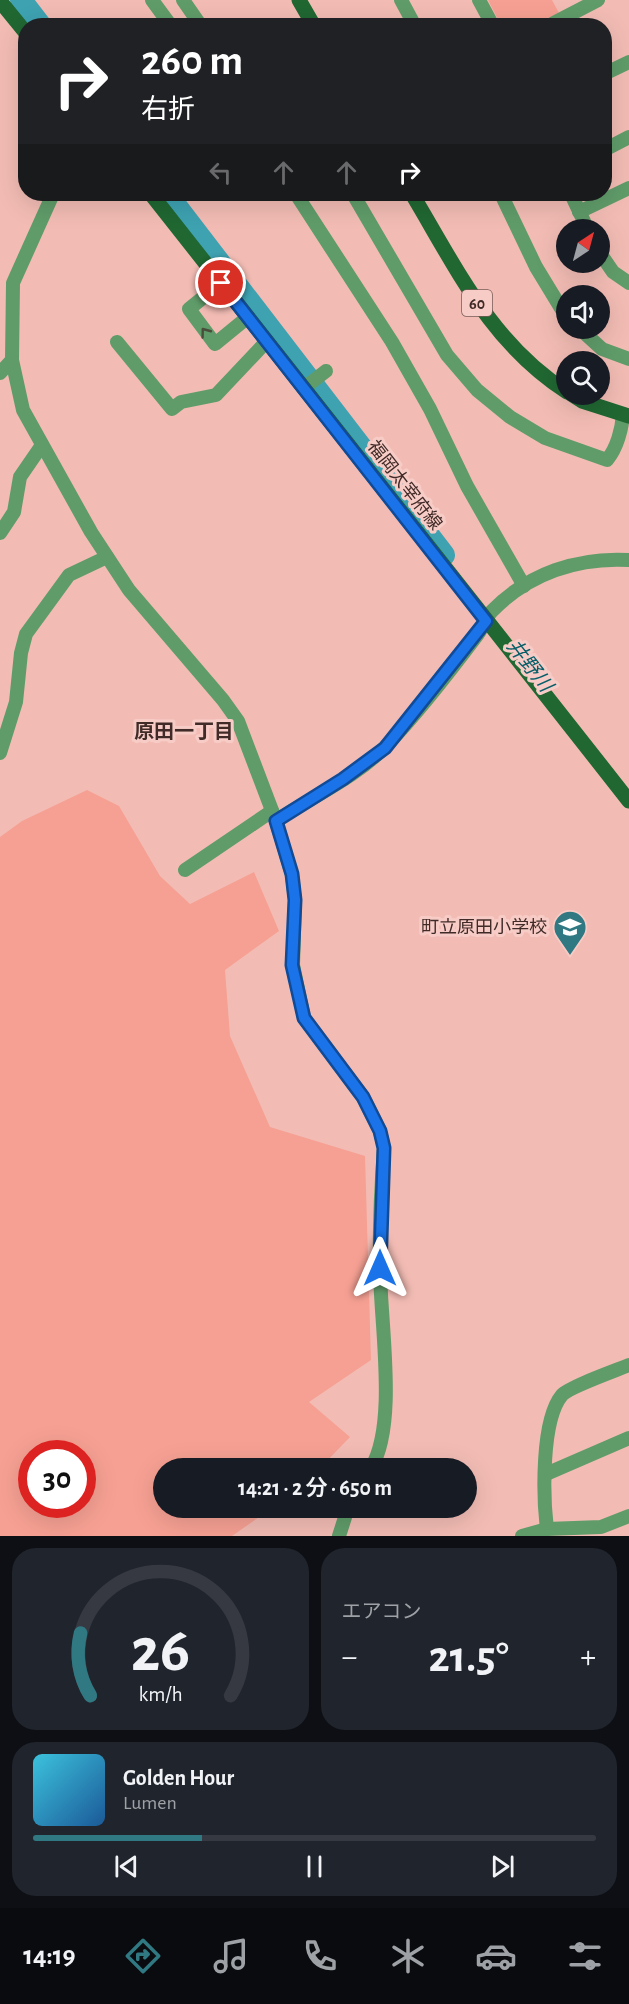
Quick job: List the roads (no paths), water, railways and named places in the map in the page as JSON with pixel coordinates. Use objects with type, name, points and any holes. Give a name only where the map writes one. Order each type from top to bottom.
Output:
[{"type":"main road","points":[[299,0],[309,18]]},
{"type":"main road","points":[[0,1],[18,23]]},
{"type":"main road","name":"福岡太宰府線","points":[[157,201],[306,387],[486,621],[629,801]]},
{"type":"main road","name":"60","points":[[416,201],[481,311],[501,336],[540,374],[556,385]]},
{"type":"main road","points":[[595,405],[626,415]]},
{"type":"street","points":[[152,0],[165,18]]},
{"type":"street","points":[[183,0],[195,18]]},
{"type":"street","points":[[401,0],[411,18]]},
{"type":"street","points":[[479,0],[489,18]]},
{"type":"street","points":[[563,18],[598,0]]},
{"type":"street","points":[[612,70],[629,62]]},
{"type":"street","points":[[612,146],[629,138]]},
{"type":"street","points":[[612,196],[629,188]]},
{"type":"street","points":[[49,201],[7,283],[12,360],[22,410],[107,557],[145,612],[182,652],[238,721],[274,816],[292,874],[295,900],[292,965],[304,1018],[363,1097],[380,1131],[384,1148],[380,1268],[385,1337],[385,1428],[377,1458]]},
{"type":"street","points":[[301,201],[392,342],[430,409],[467,486],[524,586]]},
{"type":"street","points":[[357,201],[447,355],[494,406],[544,438],[607,460],[626,415]]},
{"type":"street","points":[[509,201],[536,267],[556,300]]},
{"type":"street","points":[[574,201],[582,219]]},
{"type":"street","points":[[579,212],[602,201]]},
{"type":"street","points":[[610,268],[629,283]]},
{"type":"street","points":[[221,283],[189,309],[215,344],[248,317]]},
{"type":"street","points":[[591,339],[602,349],[629,359]]},
{"type":"street","points":[[117,342],[172,409],[181,402],[216,395],[267,341]]},
{"type":"street","points":[[0,373],[12,360]]},
{"type":"street","points":[[306,387],[326,371]]},
{"type":"street","points":[[0,534],[14,512],[20,477],[42,446]]},
{"type":"street","points":[[0,753],[16,702],[21,653],[26,634],[69,575],[107,557]]},
{"type":"street","points":[[185,870],[274,816],[343,779],[385,748],[492,611],[524,586],[539,576],[577,562],[607,559],[629,561]]},
{"type":"street","points":[[547,1529],[547,1426],[563,1393],[629,1365]]},
{"type":"street","points":[[546,1474],[629,1438]]},
{"type":"street","points":[[522,1536],[547,1529],[601,1527],[629,1516]]},
{"type":"street","points":[[339,1536],[345,1518]]},
{"type":"waterway","name":"井野川","points":[[21,0],[35,18]]},
{"type":"waterway","name":"井野川","points":[[172,201],[444,555]]},
{"type":"place","name":"町立原田小学校","points":[[570,956]]},
{"type":"district","name":"原田一丁目","points":[[184,731]]}]
